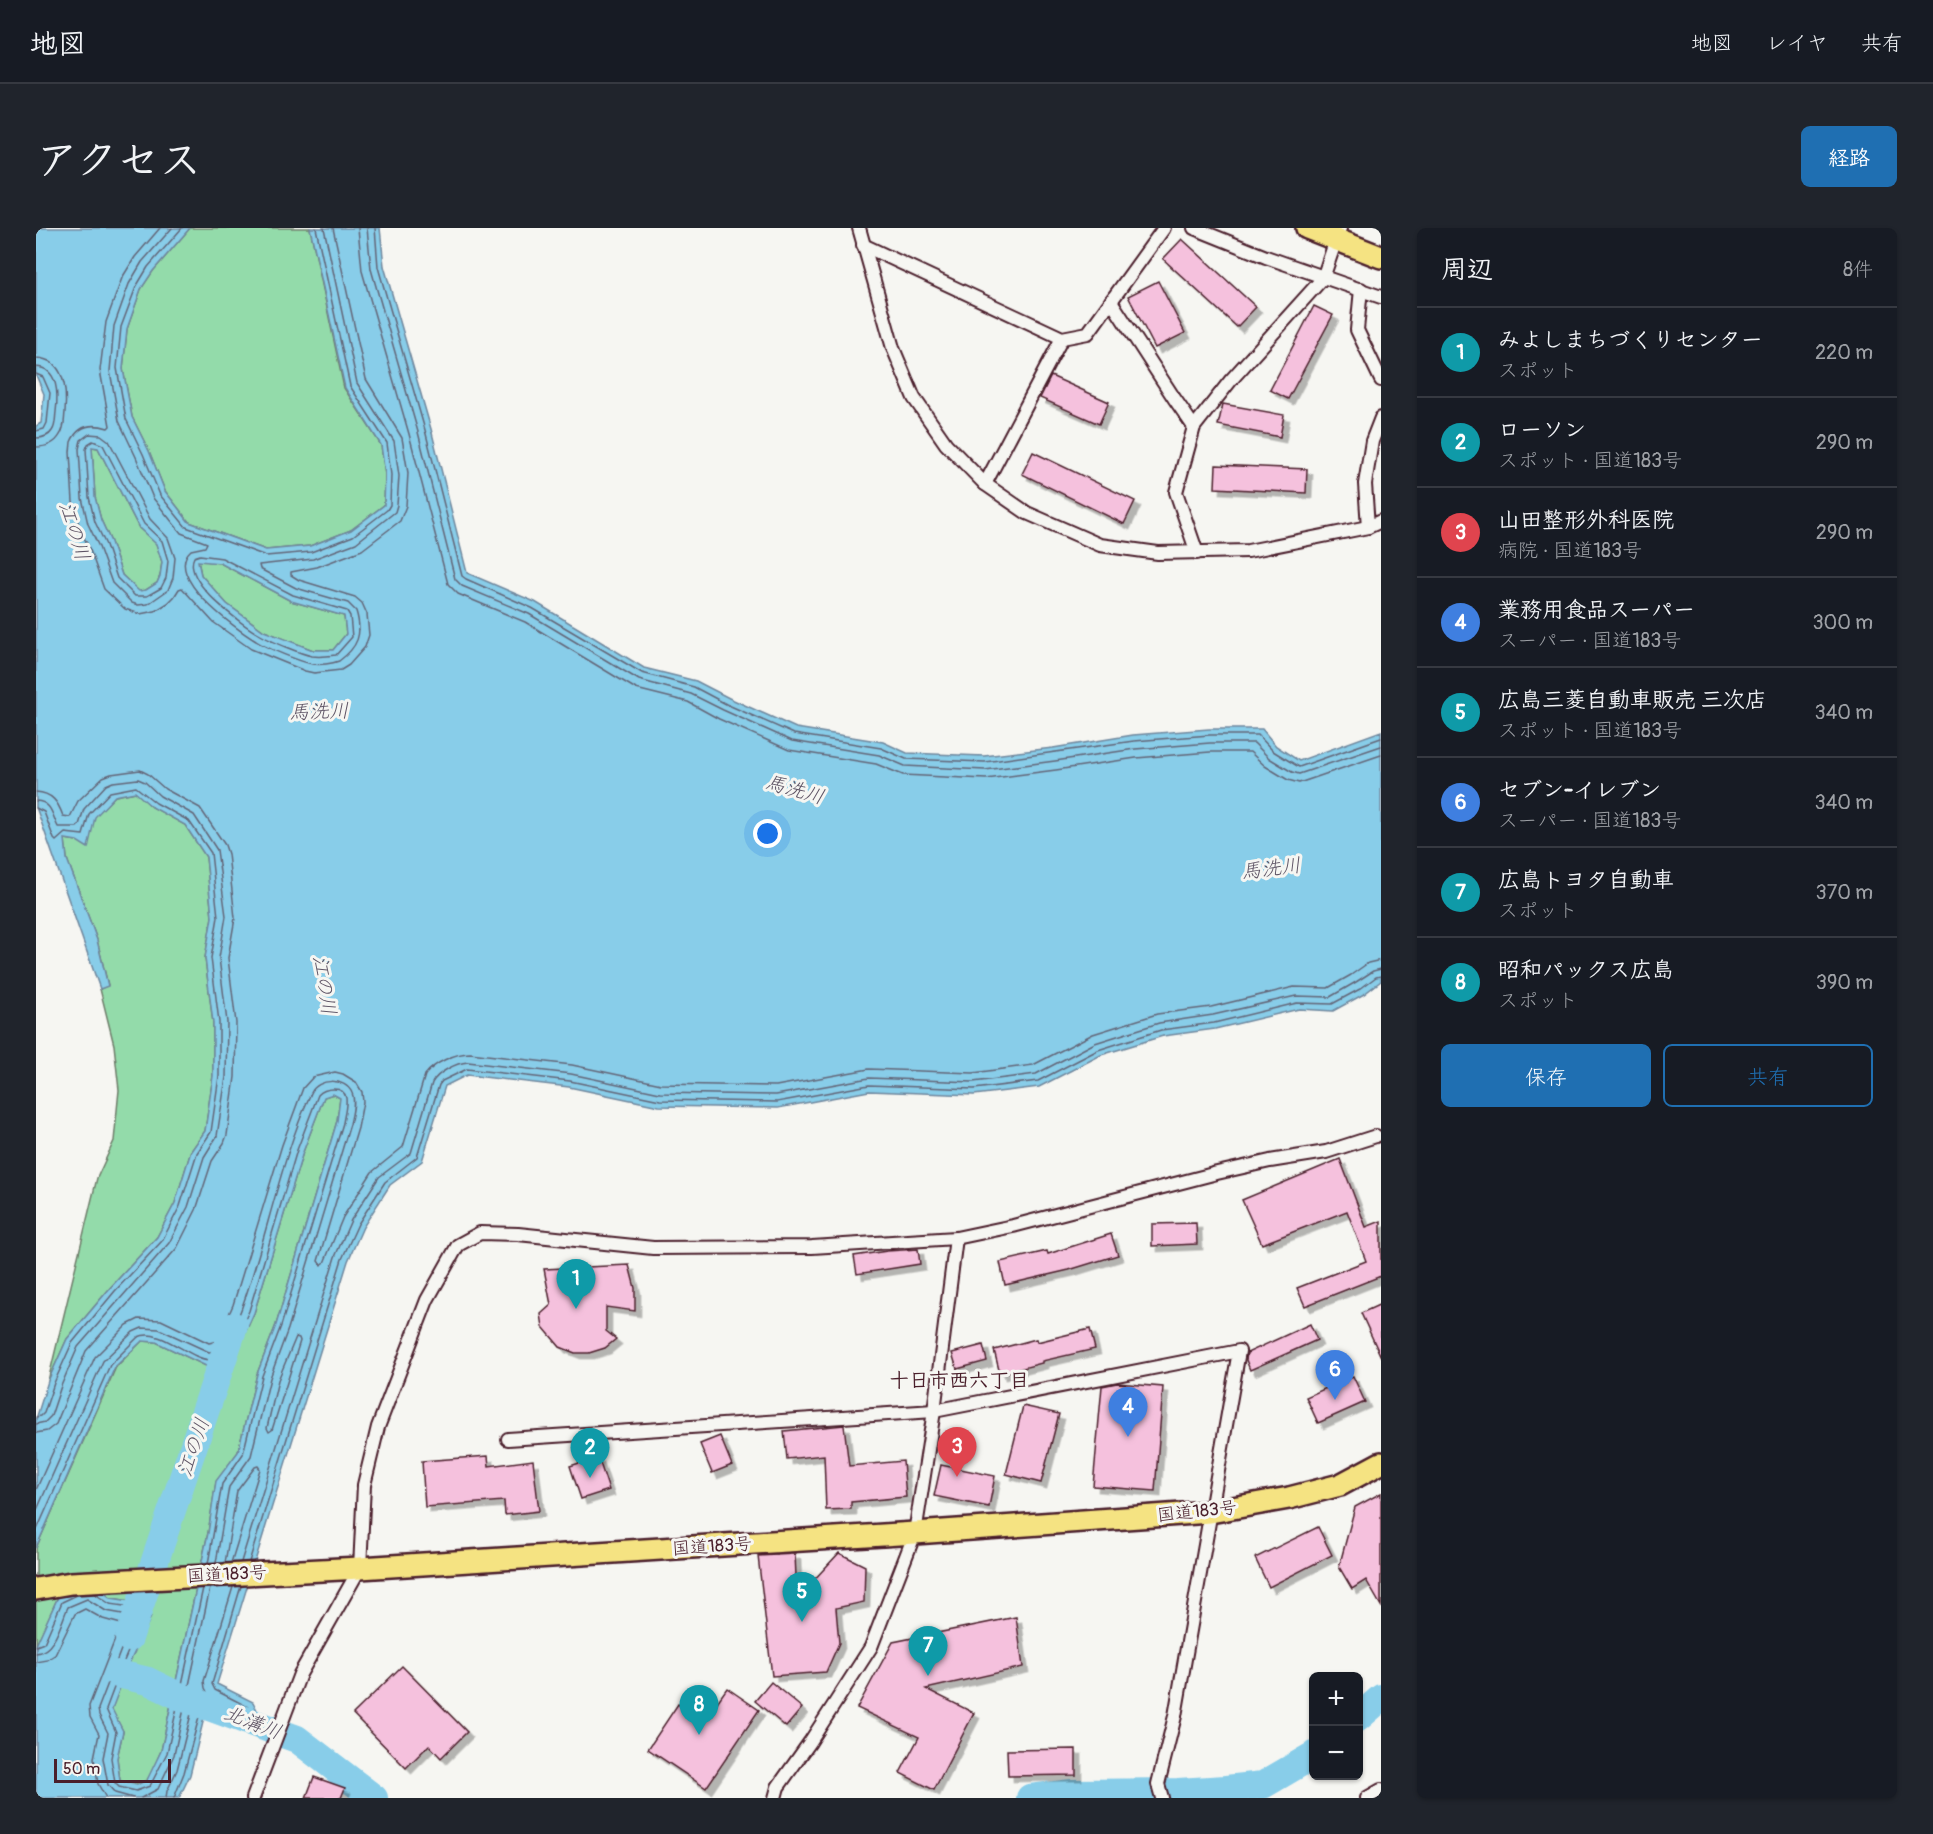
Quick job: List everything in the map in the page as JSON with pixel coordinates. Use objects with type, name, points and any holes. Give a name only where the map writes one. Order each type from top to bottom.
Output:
[{"type":"highway","points":[[1307,228],[1338,234],[1381,257]]},
{"type":"highway","name":"国道183号","points":[[36,1589],[70,1583],[360,1568],[1210,1512],[1289,1498],[1340,1485],[1381,1463]]},
{"type":"street","points":[[859,228],[892,348],[914,398],[946,444],[986,484],[1027,513],[1100,545],[1158,553],[1248,551],[1368,527],[1381,521]]},
{"type":"street","points":[[864,245],[1062,338],[1088,333],[1164,228]]},
{"type":"street","points":[[1194,228],[1266,257],[1381,297]]},
{"type":"street","points":[[1197,553],[1176,492],[1194,427],[1244,365],[1323,278],[1338,234]]},
{"type":"street","points":[[1361,289],[1357,330],[1381,380]]},
{"type":"street","points":[[1112,301],[1194,427]]},
{"type":"street","points":[[986,484],[1062,338]]},
{"type":"street","points":[[1368,527],[1365,484],[1372,441],[1381,418]]},
{"type":"street","points":[[253,1798],[300,1674],[360,1568],[364,1485],[378,1427],[427,1300],[458,1245],[480,1233],[518,1234],[653,1248],[812,1248],[956,1238],[1013,1226],[1216,1173],[1326,1152],[1376,1136]]},
{"type":"street","points":[[775,1798],[778,1787],[871,1647],[915,1533],[934,1411],[956,1238]]},
{"type":"street","points":[[508,1439],[934,1411],[1239,1351],[1175,1716],[1158,1784],[1161,1798]]},
{"type":"street","points":[[1366,1798],[1381,1790]]},
{"type":"green space","points":[[190,228],[310,228],[344,388],[381,445],[385,475],[384,505],[351,530],[310,546],[266,550],[189,522],[165,491],[132,417],[123,369],[127,329],[141,289],[153,271]]},
{"type":"green space","points":[[92,447],[98,448],[139,528],[156,543],[162,562],[160,576],[157,583],[146,590],[139,592],[122,575],[101,520],[95,497]]},
{"type":"green space","points":[[198,560],[220,563],[291,601],[344,616],[346,634],[333,650],[313,650],[264,631],[227,604],[201,575]]},
{"type":"green space","points":[[136,792],[152,807],[185,825],[206,857],[212,917],[205,958],[213,1023],[213,1076],[205,1131],[191,1151],[175,1203],[157,1237],[67,1339],[48,1381],[97,1178],[114,1141],[119,1090],[114,1045],[100,989],[108,985],[97,940],[67,859],[65,839],[77,841],[94,817],[115,796]]},
{"type":"green space","points":[[333,1094],[340,1098],[337,1121],[276,1325],[257,1374],[238,1452],[216,1482],[208,1533],[161,1751],[151,1774],[144,1782],[120,1781],[117,1758],[123,1731],[111,1709],[129,1664],[143,1603],[111,1598],[58,1597],[36,1646],[36,1548],[116,1367],[142,1341],[156,1342],[208,1367],[232,1362],[254,1313],[303,1152],[324,1097]]},
{"type":"water","name":"馬洗川","points":[[36,228],[190,228],[153,271],[141,289],[127,329],[123,369],[132,417],[165,491],[189,522],[266,550],[310,546],[351,530],[384,505],[385,475],[381,445],[345,388],[310,228],[380,228],[384,266],[431,429],[467,573],[535,602],[644,668],[696,681],[796,728],[883,742],[907,753],[984,756],[1133,735],[1209,729],[1262,729],[1276,746],[1299,761],[1381,731],[1381,981],[1364,994],[1333,1011],[1299,1009],[1215,1029],[1163,1036],[1101,1055],[1039,1087],[974,1095],[869,1091],[778,1108],[659,1106],[569,1087],[467,1075],[445,1086],[422,1161],[390,1185],[363,1227],[348,1261],[217,1684],[253,1702],[259,1714],[253,1726],[242,1726],[205,1714],[190,1775],[179,1798],[36,1798],[36,1645],[58,1597],[90,1582],[111,1598],[143,1603],[151,1617],[129,1664],[112,1709],[123,1731],[117,1758],[120,1781],[137,1785],[147,1780],[161,1751],[208,1533],[216,1481],[238,1452],[257,1374],[276,1325],[337,1121],[340,1098],[333,1094],[324,1097],[303,1152],[254,1313],[232,1362],[208,1367],[156,1342],[142,1341],[115,1367],[36,1548],[36,1419],[48,1381],[67,1339],[157,1237],[175,1203],[191,1151],[205,1131],[213,1076],[213,1023],[205,958],[212,917],[206,857],[185,825],[152,807],[135,792],[115,796],[95,817],[88,848],[77,841],[65,839],[67,859],[97,940],[108,986],[100,989],[36,807],[36,426],[41,423],[44,394],[36,375]],"holes":[[[92,447],[98,448],[139,528],[156,544],[162,562],[160,576],[157,583],[146,590],[139,591],[122,575],[101,520],[95,497]],[[198,561],[220,563],[291,601],[344,616],[346,634],[333,650],[313,650],[264,631],[227,604],[201,575]]]},
{"type":"building","points":[[1182,239],[1256,307],[1237,327],[1163,259]]},
{"type":"building","points":[[1158,281],[1185,333],[1155,348],[1128,296]]},
{"type":"building","points":[[1314,306],[1333,315],[1288,399],[1270,390]]},
{"type":"building","points":[[1051,376],[1109,402],[1099,424],[1040,398]]},
{"type":"building","points":[[1223,404],[1284,415],[1280,437],[1218,425]]},
{"type":"building","points":[[1033,452],[1135,501],[1124,524],[1022,474]]},
{"type":"building","points":[[1216,465],[1307,469],[1306,493],[1215,488]]},
{"type":"building","points":[[1340,1159],[1366,1227],[1381,1221],[1381,1276],[1305,1306],[1297,1288],[1366,1261],[1347,1211],[1262,1244],[1242,1200]]},
{"type":"building","points":[[1196,1223],[1197,1244],[1152,1246],[1152,1224]]},
{"type":"building","points":[[1111,1234],[1118,1255],[1069,1270],[1005,1285],[1000,1262],[1047,1251],[1048,1254]]},
{"type":"building","points":[[918,1249],[920,1264],[857,1274],[854,1256]]},
{"type":"building","points":[[629,1265],[635,1288],[635,1311],[606,1307],[606,1331],[616,1339],[605,1348],[589,1353],[575,1353],[560,1347],[543,1327],[541,1314],[551,1305],[544,1269]]},
{"type":"building","points":[[1381,1304],[1381,1357],[1361,1313]]},
{"type":"building","points":[[1310,1324],[1317,1340],[1250,1370],[1246,1360],[1247,1353]]},
{"type":"building","points":[[1090,1329],[1095,1349],[1042,1361],[1042,1363],[1000,1374],[994,1350]]},
{"type":"building","points":[[983,1345],[987,1361],[957,1369],[952,1353]]},
{"type":"building","points":[[1353,1376],[1365,1402],[1318,1423],[1306,1397]]},
{"type":"building","points":[[1117,1383],[1163,1387],[1155,1491],[1093,1486],[1102,1386]]},
{"type":"building","points":[[1023,1406],[1059,1414],[1041,1483],[1006,1474]]},
{"type":"building","points":[[844,1425],[849,1466],[903,1461],[906,1497],[851,1502],[851,1509],[826,1510],[824,1455],[787,1459],[784,1431]]},
{"type":"building","points":[[720,1436],[732,1465],[712,1473],[700,1444]]},
{"type":"building","points":[[488,1456],[489,1466],[533,1460],[539,1511],[505,1515],[504,1501],[425,1507],[422,1461]]},
{"type":"building","points":[[598,1457],[609,1490],[581,1499],[570,1466]]},
{"type":"building","points":[[941,1465],[995,1476],[989,1507],[934,1496]]},
{"type":"building","points":[[1381,1493],[1381,1606],[1366,1580],[1352,1589],[1339,1567],[1355,1507]]},
{"type":"building","points":[[1318,1527],[1332,1555],[1269,1587],[1255,1558]]},
{"type":"building","points":[[839,1553],[865,1566],[864,1602],[836,1608],[839,1643],[826,1672],[772,1676],[758,1556],[795,1554],[797,1598]]},
{"type":"building","points":[[1016,1617],[1023,1667],[926,1689],[974,1713],[934,1790],[900,1773],[919,1737],[857,1708],[893,1642]]},
{"type":"building","points":[[402,1666],[467,1732],[441,1758],[429,1745],[406,1768],[353,1714]]},
{"type":"building","points":[[771,1682],[802,1708],[786,1727],[755,1701]]},
{"type":"building","points":[[727,1688],[759,1710],[706,1788],[648,1749],[678,1704],[704,1721]]},
{"type":"building","points":[[1076,1749],[1076,1775],[1008,1776],[1007,1750]]},
{"type":"building","points":[[314,1777],[345,1788],[341,1798],[306,1798]]},
{"type":"waterway","name":"江の川","points":[[129,1638],[234,1326]]},
{"type":"waterway","name":"北溝川","points":[[118,1674],[148,1681],[179,1696],[297,1739],[374,1798]]},
{"type":"waterway","name":"北溝川","points":[[1363,1714],[1381,1698]]},
{"type":"waterway","name":"北溝川","points":[[1030,1798],[1072,1793],[1178,1792],[1263,1785],[1309,1758]]},
{"type":"place","name":"みよしまちづくりセンター","points":[[576,1309]]},
{"type":"place","name":"セブン-イレブン","points":[[1335,1400]]},
{"type":"place","name":"業務用食品スーパー","points":[[1128,1437]]},
{"type":"place","name":"山田整形外科医院","points":[[957,1477]]},
{"type":"place","name":"ローソン","points":[[590,1478]]},
{"type":"place","name":"広島三菱自動車販売 三次店","points":[[802,1622]]},
{"type":"place","name":"広島トヨタ自動車","points":[[928,1676]]},
{"type":"place","name":"昭和パックス広島","points":[[699,1735]]},
{"type":"district","name":"十日市西六丁目","points":[[959,1380]]}]
